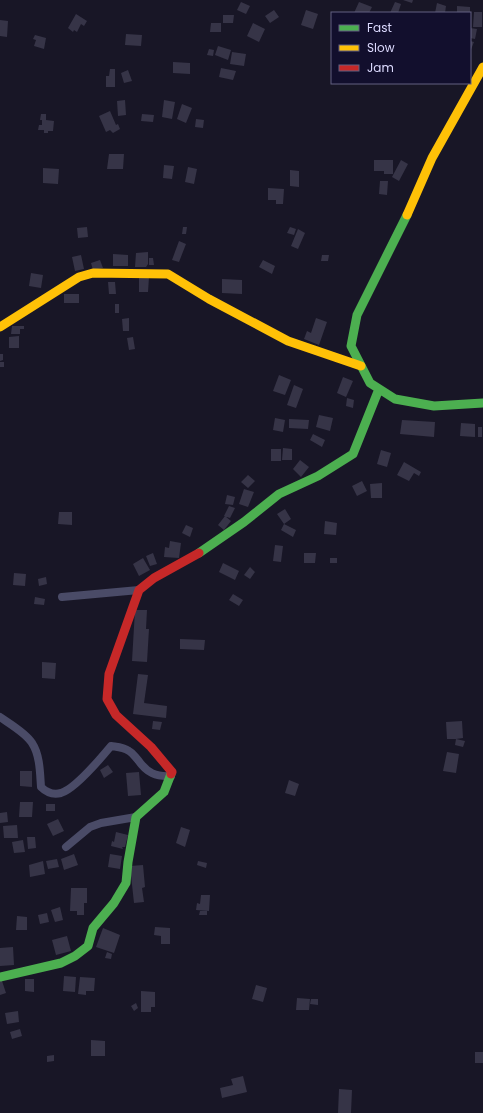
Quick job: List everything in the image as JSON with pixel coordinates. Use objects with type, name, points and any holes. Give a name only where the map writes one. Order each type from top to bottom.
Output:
[{"type":"street","points":[[483,67],[432,158],[357,315],[351,346],[370,383],[395,399],[434,406],[483,403]]},
{"type":"street","points":[[0,327],[79,277],[93,273],[168,274],[209,299],[288,341],[361,366]]},
{"type":"street","points":[[62,597],[138,590],[154,578],[206,549],[244,522],[279,494],[318,476],[353,454],[379,389]]},
{"type":"street","points":[[66,847],[90,827],[102,823],[136,818],[164,792],[172,772],[151,747],[116,715],[107,699],[109,674],[138,590]]},
{"type":"street","points":[[0,717],[32,743],[37,756],[41,787],[47,793],[60,793],[70,788],[111,746],[122,747],[131,751],[141,764],[151,773],[159,777],[170,776]]},
{"type":"street","points":[[0,977],[61,963],[75,956],[88,946],[93,928],[114,903],[126,882],[136,818]]},
{"type":"building","points":[[403,0],[413,0],[412,3]]},
{"type":"building","points":[[241,2],[250,6],[246,14],[237,10]]},
{"type":"building","points":[[359,2],[372,7],[370,12],[354,12]]},
{"type":"building","points":[[395,2],[401,4],[398,12],[390,12]]},
{"type":"building","points":[[437,3],[446,6],[445,12],[435,12]]},
{"type":"building","points":[[457,6],[470,7],[470,12],[457,12]]},
{"type":"building","points":[[274,10],[279,17],[270,23],[265,16]]},
{"type":"building","points":[[306,10],[318,14],[313,29],[301,25]]},
{"type":"building","points":[[474,12],[482,12],[482,27],[473,27]]},
{"type":"building","points":[[76,14],[87,21],[84,26],[81,24],[77,32],[74,30],[73,32],[68,28]]},
{"type":"building","points":[[223,15],[234,15],[233,23],[223,23]]},
{"type":"building","points":[[0,20],[8,21],[7,37],[0,36]]},
{"type":"building","points":[[211,23],[221,23],[221,32],[210,32]]},
{"type":"building","points":[[253,23],[265,29],[259,42],[247,36]]},
{"type":"building","points":[[471,28],[477,29],[475,39],[471,38]]},
{"type":"building","points":[[126,34],[142,35],[141,46],[125,45]]},
{"type":"building","points":[[35,35],[46,38],[44,49],[34,46],[36,40],[33,39]]},
{"type":"building","points":[[471,41],[474,42],[471,50]]},
{"type":"building","points":[[218,46],[231,50],[228,60],[215,55]]},
{"type":"building","points":[[209,49],[214,50],[213,56],[207,55]]},
{"type":"building","points":[[232,52],[246,54],[244,66],[230,64]]},
{"type":"building","points":[[173,62],[190,63],[190,74],[173,73]]},
{"type":"building","points":[[221,68],[236,71],[233,80],[219,77]]},
{"type":"building","points":[[110,69],[115,69],[115,87],[106,87],[106,76],[109,76]]},
{"type":"building","points":[[128,70],[132,81],[124,83],[121,73]]},
{"type":"building","points":[[125,100],[126,115],[118,116],[117,101]]},
{"type":"building","points":[[164,100],[175,102],[172,119],[162,117]]},
{"type":"building","points":[[182,104],[192,108],[186,123],[177,119]]},
{"type":"building","points":[[110,111],[116,125],[118,124],[120,129],[113,133],[110,130],[106,132],[99,116]]},
{"type":"building","points":[[41,114],[46,114],[46,120],[54,121],[53,131],[44,133],[44,130],[38,130],[39,125],[42,125],[42,120],[40,120]]},
{"type":"building","points":[[142,114],[154,115],[153,122],[141,121]]},
{"type":"building","points":[[196,119],[204,120],[203,128],[195,127]]},
{"type":"building","points":[[109,154],[124,154],[123,169],[107,169]]},
{"type":"building","points":[[374,160],[393,160],[393,174],[384,174],[384,171],[374,171]]},
{"type":"building","points":[[401,160],[408,164],[399,181],[392,177]]},
{"type":"building","points":[[164,165],[174,166],[172,179],[163,178]]},
{"type":"building","points":[[188,167],[197,169],[194,184],[185,182]]},
{"type":"building","points":[[43,168],[59,169],[58,184],[43,183]]},
{"type":"building","points":[[290,170],[299,171],[299,187],[290,186]]},
{"type":"building","points":[[380,181],[388,181],[387,195],[379,194]]},
{"type":"building","points":[[268,188],[284,189],[283,204],[276,204],[276,200],[268,200]]},
{"type":"building","points":[[87,227],[88,237],[78,238],[77,228]]},
{"type":"building","points":[[183,227],[187,227],[186,234],[182,234]]},
{"type":"building","points":[[290,227],[296,229],[294,235],[287,233]]},
{"type":"building","points":[[298,229],[305,233],[298,249],[291,246]]},
{"type":"building","points":[[179,241],[186,244],[179,262],[172,260]]},
{"type":"building","points":[[148,252],[148,264],[146,267],[135,267],[136,253]]},
{"type":"building","points":[[113,254],[128,255],[128,266],[113,266]]},
{"type":"building","points":[[81,255],[84,269],[75,271],[72,257]]},
{"type":"building","points":[[322,255],[329,255],[328,261],[321,261]]},
{"type":"building","points":[[149,258],[153,258],[154,265],[149,265]]},
{"type":"building","points":[[100,260],[103,268],[93,270],[91,263]]},
{"type":"building","points":[[263,260],[275,266],[272,274],[259,267]]},
{"type":"building","points":[[31,273],[43,275],[41,288],[29,286]]},
{"type":"building","points":[[139,276],[149,277],[148,292],[139,292]]},
{"type":"building","points":[[222,279],[242,280],[242,294],[222,293]]},
{"type":"building","points":[[108,282],[115,282],[116,294],[109,294]]},
{"type":"building","points":[[64,294],[79,294],[79,303],[64,303]]},
{"type":"building","points":[[115,304],[119,304],[119,313],[115,313]]},
{"type":"building","points":[[129,318],[129,331],[123,331],[122,319]]},
{"type":"building","points":[[316,318],[327,322],[319,345],[304,339],[307,331],[311,333]]},
{"type":"building","points":[[12,326],[24,326],[24,329],[20,329],[20,334],[11,334]]},
{"type":"building","points":[[19,336],[19,348],[9,348],[9,337]]},
{"type":"building","points":[[133,337],[135,349],[129,350],[127,338]]},
{"type":"building","points":[[0,354],[3,354],[3,360],[0,361]]},
{"type":"building","points":[[0,362],[4,362],[4,367],[0,367]]},
{"type":"building","points":[[279,375],[291,380],[285,395],[273,391]]},
{"type":"building","points":[[343,377],[353,381],[346,397],[337,393]]},
{"type":"building","points":[[294,385],[303,389],[296,408],[287,405]]},
{"type":"building","points":[[347,398],[354,400],[353,408],[346,406]]},
{"type":"building","points":[[319,415],[333,418],[330,431],[316,427]]},
{"type":"building","points":[[275,418],[285,420],[283,432],[273,430]]},
{"type":"building","points":[[289,419],[309,420],[308,429],[289,428]]},
{"type":"building","points":[[402,420],[435,422],[434,437],[400,434]]},
{"type":"building","points":[[461,423],[475,424],[475,437],[460,436]]},
{"type":"building","points":[[478,427],[482,427],[482,437],[478,437]]},
{"type":"building","points":[[313,434],[325,440],[322,447],[310,440]]},
{"type":"building","points":[[283,448],[292,449],[292,460],[282,460]]},
{"type":"building","points":[[271,449],[281,449],[281,461],[271,461]]},
{"type":"building","points":[[381,450],[391,453],[387,467],[377,464]]},
{"type":"building","points":[[300,460],[309,467],[301,477],[293,469]]},
{"type":"building","points":[[404,462],[421,472],[419,476],[414,473],[409,481],[397,475]]},
{"type":"building","points":[[248,475],[255,481],[248,488],[241,482]]},
{"type":"building","points":[[362,481],[367,491],[357,496],[352,486]]},
{"type":"building","points":[[382,483],[382,498],[371,498],[370,484]]},
{"type":"building","points":[[244,489],[254,492],[248,507],[239,504]]},
{"type":"building","points":[[227,495],[235,497],[233,505],[225,504]]},
{"type":"building","points":[[229,506],[235,508],[230,518],[224,516]]},
{"type":"building","points":[[285,509],[291,519],[284,524],[277,514]]},
{"type":"building","points":[[59,512],[72,512],[72,525],[58,524]]},
{"type":"building","points":[[225,516],[231,521],[224,530],[218,525]]},
{"type":"building","points":[[325,521],[337,523],[336,535],[324,534]]},
{"type":"building","points":[[284,524],[296,530],[293,537],[281,530]]},
{"type":"building","points":[[186,525],[193,528],[190,537],[182,533]]},
{"type":"building","points":[[170,541],[181,543],[179,558],[164,557],[165,547],[169,548]]},
{"type":"building","points":[[275,545],[283,546],[281,562],[273,561]]},
{"type":"building","points":[[153,553],[157,564],[150,566],[146,556]]},
{"type":"building","points":[[304,553],[316,553],[315,563],[304,563]]},
{"type":"building","points":[[143,558],[150,570],[139,576],[133,564]]},
{"type":"building","points":[[330,558],[337,558],[337,563],[330,563]]},
{"type":"building","points":[[223,563],[239,571],[235,580],[219,572]]},
{"type":"building","points":[[250,567],[255,572],[250,579],[244,575]]},
{"type":"building","points":[[14,573],[26,574],[25,586],[13,585]]},
{"type":"building","points":[[46,577],[47,584],[39,586],[38,579]]},
{"type":"building","points":[[233,594],[243,600],[239,606],[229,600]]},
{"type":"building","points":[[35,597],[45,599],[44,605],[34,604]]},
{"type":"building","points":[[135,610],[147,610],[146,629],[149,629],[147,662],[132,661]]},
{"type":"building","points":[[180,639],[205,640],[204,650],[180,649]]},
{"type":"building","points":[[42,662],[56,663],[55,679],[42,678]]},
{"type":"building","points":[[138,674],[148,675],[144,703],[167,706],[166,718],[133,714]]},
{"type":"building","points":[[153,721],[162,722],[160,730],[152,729]]},
{"type":"building","points":[[462,721],[463,738],[447,739],[446,722]]},
{"type":"building","points":[[456,739],[465,741],[463,747],[455,745]]},
{"type":"building","points":[[447,752],[459,754],[456,773],[443,771]]},
{"type":"building","points":[[108,765],[113,772],[104,778],[100,770]]},
{"type":"building","points":[[20,771],[32,771],[32,787],[20,786]]},
{"type":"building","points":[[139,772],[141,795],[128,796],[126,773]]},
{"type":"building","points":[[289,780],[299,784],[295,796],[285,793]]},
{"type":"building","points":[[20,802],[33,802],[32,817],[19,817]]},
{"type":"building","points":[[46,804],[55,804],[55,811],[46,811]]},
{"type":"building","points":[[7,812],[8,822],[0,823],[0,813]]},
{"type":"building","points":[[58,819],[64,831],[53,836],[47,824]]},
{"type":"building","points":[[17,825],[18,838],[4,838],[3,826]]},
{"type":"building","points":[[181,827],[190,830],[185,847],[176,843]]},
{"type":"building","points":[[116,832],[128,835],[125,847],[122,847],[123,849],[111,846],[112,841],[114,842]]},
{"type":"building","points":[[27,837],[35,837],[36,848],[28,849]]},
{"type":"building","points":[[23,840],[25,852],[14,853],[12,842]]},
{"type":"building","points":[[74,854],[78,865],[64,870],[61,859]]},
{"type":"building","points":[[110,854],[122,856],[120,869],[108,867]]},
{"type":"building","points":[[57,859],[59,867],[48,869],[46,861]]},
{"type":"building","points":[[43,861],[45,874],[30,877],[29,865]]},
{"type":"building","points":[[198,861],[207,863],[206,868],[197,865]]},
{"type":"building","points":[[143,865],[145,887],[142,888],[144,902],[134,903],[130,866]]},
{"type":"building","points":[[71,888],[87,888],[87,903],[84,903],[84,915],[77,915],[77,911],[70,911]]},
{"type":"building","points":[[201,895],[210,895],[209,911],[196,910],[197,903],[200,904]]},
{"type":"building","points":[[60,907],[63,920],[55,922],[51,910]]},
{"type":"building","points":[[200,911],[207,911],[207,915],[199,915]]},
{"type":"building","points":[[47,913],[49,922],[40,924],[38,915]]},
{"type":"building","points":[[17,916],[27,917],[27,930],[16,930]]},
{"type":"building","points":[[155,927],[170,928],[170,944],[161,944],[161,936],[154,935]]},
{"type":"building","points":[[103,928],[120,935],[114,953],[96,947]]},
{"type":"building","points":[[67,936],[71,951],[56,955],[52,940]]},
{"type":"building","points":[[13,947],[14,965],[0,966],[0,948]]},
{"type":"building","points":[[107,952],[112,954],[111,959],[105,958]]},
{"type":"building","points":[[64,976],[76,977],[75,992],[63,991]]},
{"type":"building","points":[[80,977],[95,978],[94,991],[86,991],[86,995],[78,994]]},
{"type":"building","points":[[1,978],[6,993],[0,995],[0,979]]},
{"type":"building","points":[[25,979],[34,979],[34,992],[25,991]]},
{"type":"building","points":[[256,985],[267,988],[263,1002],[252,999]]},
{"type":"building","points":[[141,991],[155,992],[155,1007],[151,1007],[151,1012],[141,1012]]},
{"type":"building","points":[[297,998],[310,999],[309,1010],[296,1010]]},
{"type":"building","points":[[311,999],[318,999],[318,1005],[310,1004]]},
{"type":"building","points":[[136,1003],[138,1008],[134,1011],[131,1006]]},
{"type":"building","points":[[18,1011],[19,1022],[7,1024],[5,1013]]},
{"type":"building","points":[[20,1029],[22,1036],[12,1039],[10,1032]]},
{"type":"building","points":[[91,1040],[105,1041],[105,1056],[91,1056]]},
{"type":"building","points":[[475,1052],[483,1052],[483,1063],[475,1063]]},
{"type":"building","points":[[54,1055],[54,1061],[47,1062],[47,1056]]},
{"type":"building","points":[[243,1076],[247,1092],[222,1098],[220,1088],[233,1085],[231,1079]]},
{"type":"building","points":[[339,1089],[352,1090],[351,1113],[338,1113]]},
{"type":"traffic: fast","points":[[407,215],[357,315],[351,346],[370,383],[395,399],[434,406],[483,403]]},
{"type":"traffic: fast","points":[[199,553],[244,522],[279,494],[318,476],[353,454],[379,389]]},
{"type":"traffic: fast","points":[[0,977],[61,963],[75,956],[88,946],[93,928],[114,903],[126,883],[136,817],[164,792],[171,774]]},
{"type":"traffic: slow","points":[[407,215],[432,158],[483,67]]},
{"type":"traffic: slow","points":[[0,327],[79,277],[93,273],[168,274],[209,299],[288,341],[361,366]]},
{"type":"traffic: jam","points":[[171,774],[172,772],[151,747],[116,715],[107,699],[109,674],[139,590],[154,578],[199,553]]}]
